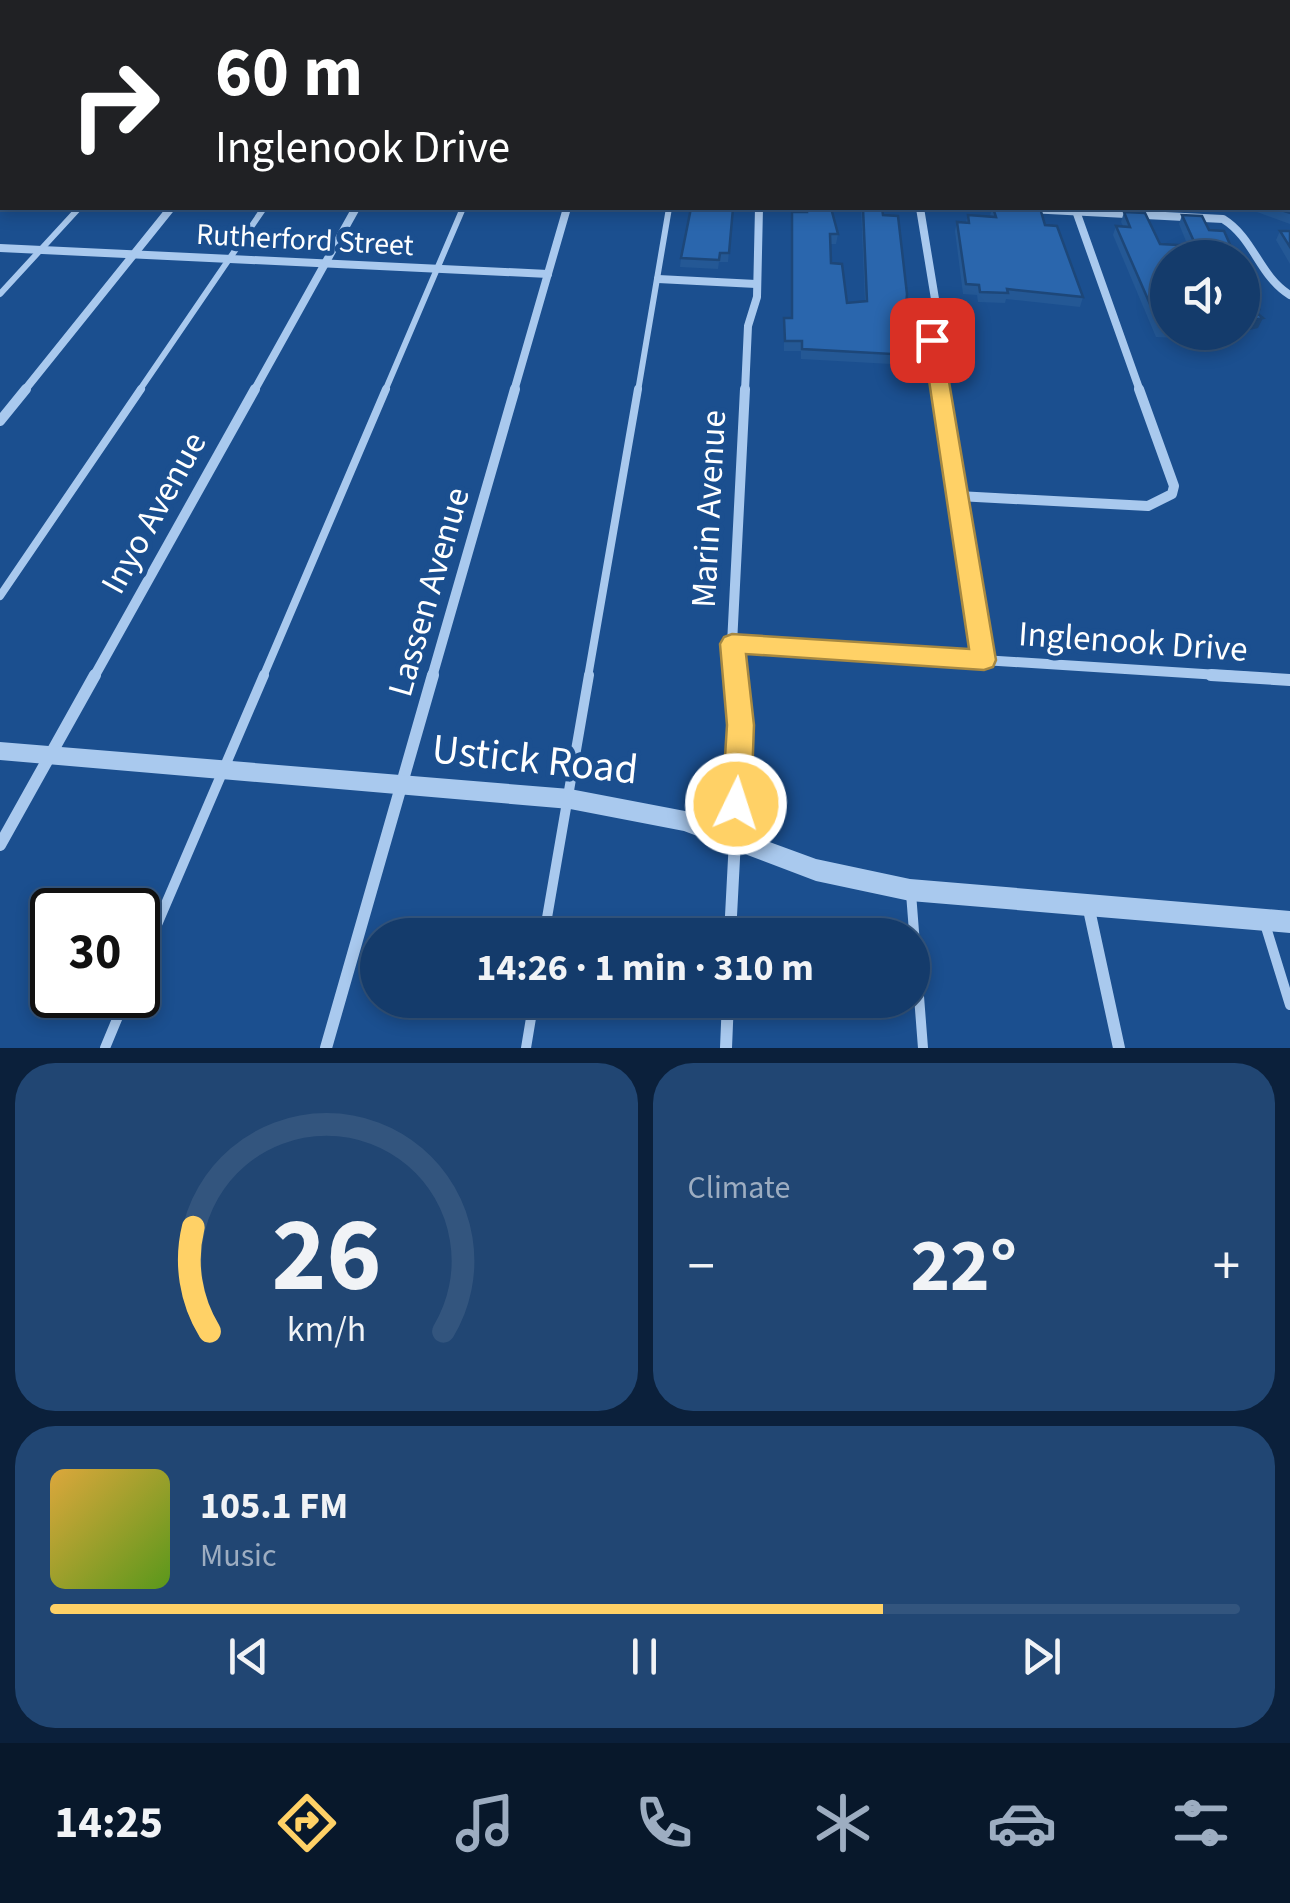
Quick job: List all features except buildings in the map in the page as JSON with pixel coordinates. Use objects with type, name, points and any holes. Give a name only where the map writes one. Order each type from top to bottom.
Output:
[{"type":"street","points":[[0,421],[169,210]]},
{"type":"street","name":"Inyo Avenue","points":[[0,846],[355,210]]},
{"type":"street","name":"Lassen Avenue","points":[[326,1048],[566,210]]},
{"type":"street","name":"Marin Avenue","points":[[731,918],[741,725],[732,644],[748,326],[756,284],[759,210]]},
{"type":"street","points":[[920,210],[936,304],[932,340],[984,660]]},
{"type":"street","points":[[1050,210],[1213,217],[1228,221],[1240,228],[1274,285],[1288,294]]},
{"type":"street","points":[[958,496],[1148,506],[1167,499],[1174,486],[1076,211]]},
{"type":"street","name":"Rutherford Street","points":[[0,248],[548,274]]},
{"type":"street","points":[[658,279],[756,284]]},
{"type":"street","name":"Inglenook Drive","points":[[732,644],[1290,680]]},
{"type":"street","name":"Ustick Road","points":[[0,751],[570,799],[685,820],[816,870],[910,890],[1290,922]]},
{"type":"street","points":[[1088,904],[1118,1048]]},
{"type":"street","points":[[726,1048],[727,1018]]},
{"type":"lane","points":[[0,294],[77,210]]},
{"type":"lane","points":[[0,596],[263,210]]},
{"type":"lane","points":[[160,916],[462,210]]},
{"type":"lane","points":[[547,918],[669,210]]},
{"type":"lane","points":[[910,890],[924,1048]]},
{"type":"lane","points":[[1264,920],[1290,1005]]},
{"type":"lane","points":[[104,1048],[117,1018]]},
{"type":"lane","points":[[526,1048],[531,1018]]},
{"type":"route","points":[[736,804],[741,725],[732,644],[984,660],[932,340]]}]
